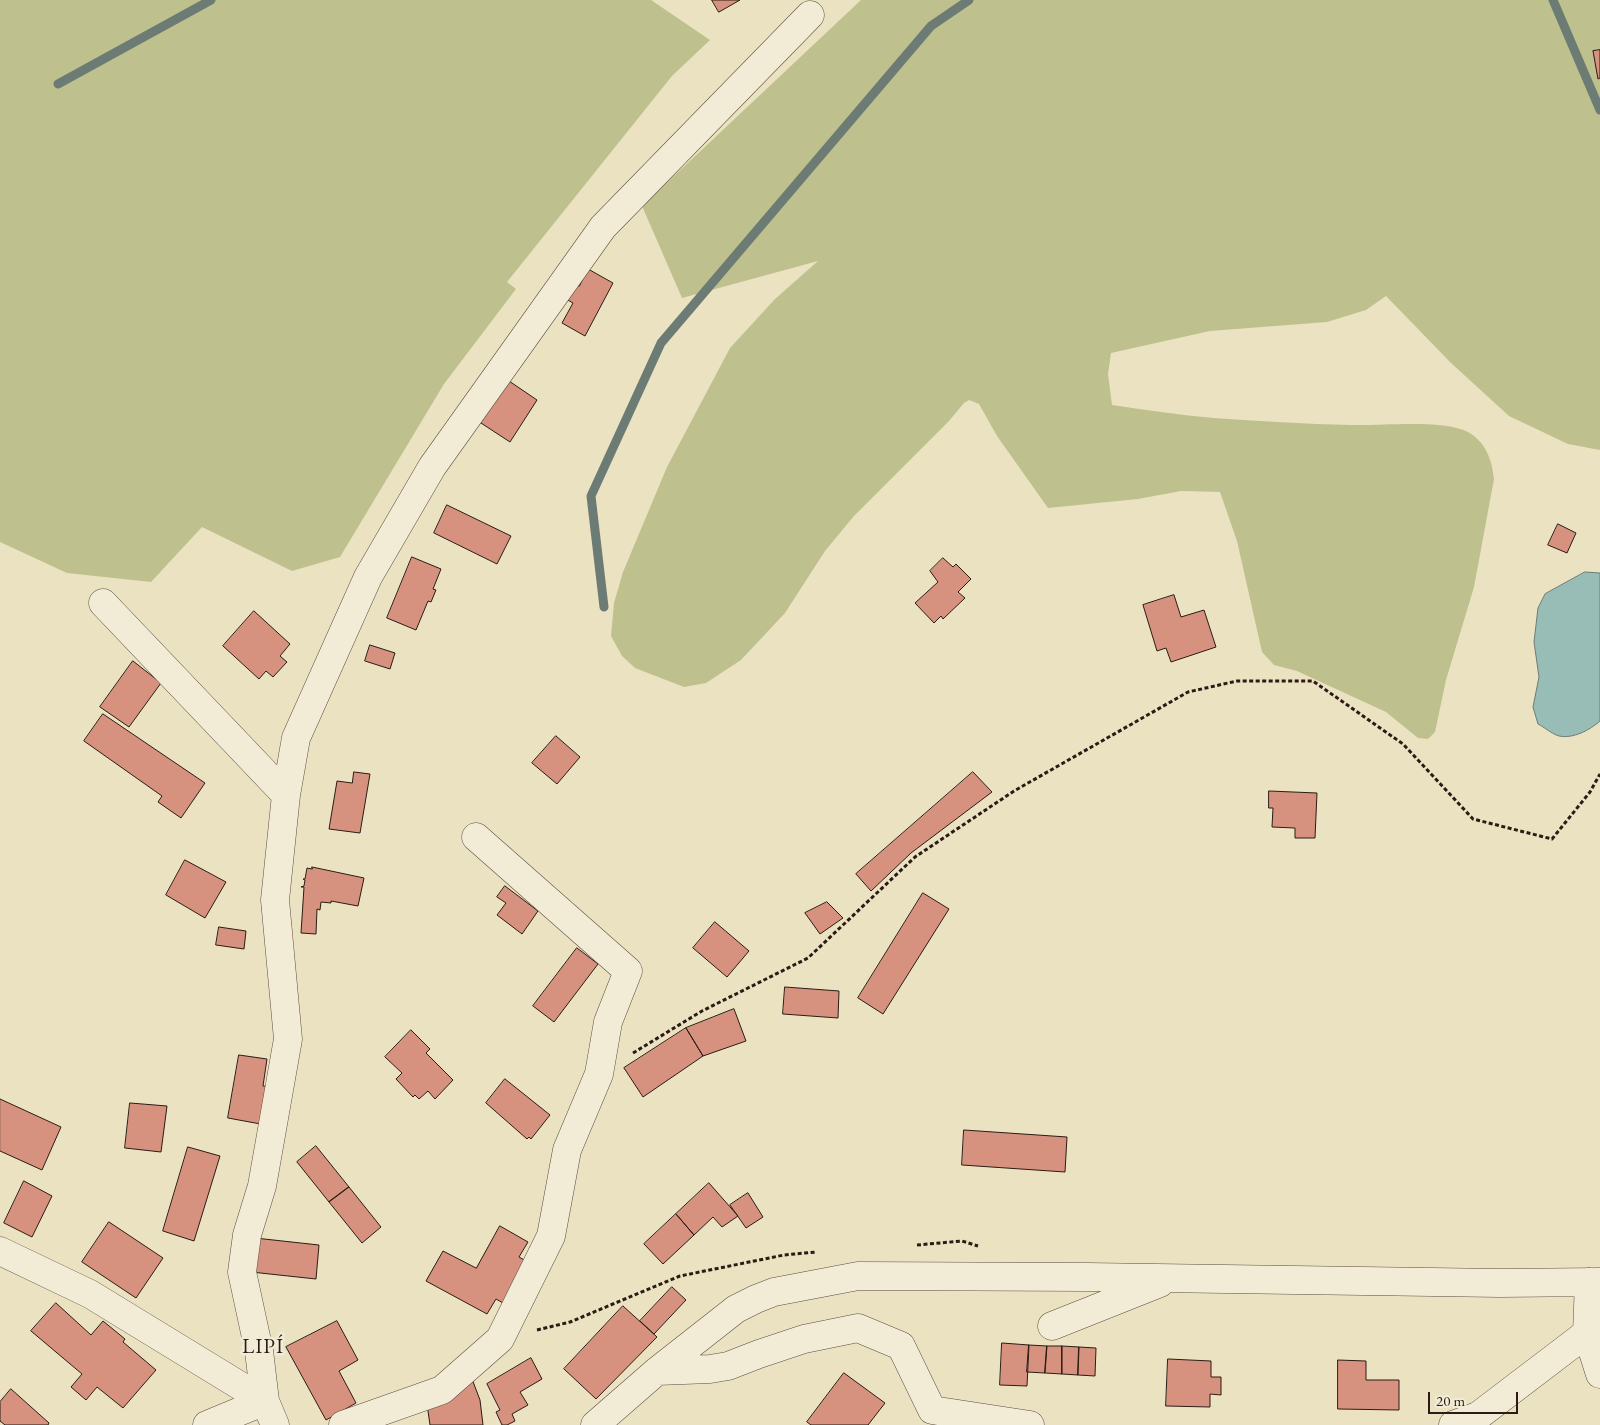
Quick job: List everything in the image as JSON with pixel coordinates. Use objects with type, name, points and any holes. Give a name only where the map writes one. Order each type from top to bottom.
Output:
[{"type":"street","points":[[270,1413],[242,1272],[247,1235],[262,1186],[288,1040],[275,900],[286,796],[296,738],[368,576],[432,467],[603,227],[810,16]]},
{"type":"street","points":[[103,603],[286,796]]},
{"type":"street","points":[[343,1425],[442,1390],[500,1339],[550,1236],[567,1150],[599,1074],[608,1022],[628,971],[476,836]]},
{"type":"street","points":[[0,1251],[90,1294],[270,1413]]},
{"type":"street","points":[[595,1425],[657,1371],[736,1309],[774,1292],[858,1276],[1500,1283],[1595,1282],[1588,1333],[1600,1374]]},
{"type":"street","points":[[1052,1326],[1171,1278]]},
{"type":"street","points":[[657,1371],[710,1369],[728,1366],[804,1339],[858,1328],[901,1346],[932,1410],[1030,1425]]},
{"type":"street","points":[[1453,1425],[1478,1416],[1588,1333]]},
{"type":"street","points":[[207,1425],[270,1413]]},
{"type":"path","points":[[599,1074],[702,1011],[808,958],[915,857],[1014,791],[1188,692],[1237,681],[1313,681],[1402,744],[1473,819],[1552,839],[1590,792],[1600,774]]},
{"type":"green space","points":[[0,0],[651,0],[710,40],[672,76],[507,282],[516,289],[444,384],[340,557],[292,571],[202,527],[151,582],[67,573],[0,542]]},
{"type":"green space","points":[[861,0],[1600,0],[1600,450],[1568,444],[1509,416],[1451,363],[1386,296],[1366,310],[1327,322],[1210,331],[1111,353],[1108,374],[1112,405],[1214,418],[1334,425],[1428,424],[1457,428],[1468,432],[1484,446],[1490,458],[1494,479],[1474,587],[1446,680],[1435,732],[1428,739],[1418,738],[1386,712],[1297,671],[1274,665],[1262,652],[1237,541],[1220,492],[1181,491],[1138,499],[1048,508],[997,436],[979,404],[969,400],[854,516],[825,551],[785,613],[741,660],[706,683],[684,687],[635,668],[622,656],[611,636],[614,603],[623,572],[667,467],[730,348],[775,299],[818,261],[682,298],[642,206]]},
{"type":"water","points":[[1585,572],[1600,573],[1600,721],[1581,733],[1564,737],[1554,734],[1538,724],[1533,707],[1539,677],[1534,642],[1538,608],[1545,594]]},
{"type":"building","points":[[712,0],[740,0],[719,12]]},
{"type":"building","points":[[1600,50],[1600,78],[1598,79],[1593,51]]},
{"type":"building","points":[[588,269],[613,283],[585,336],[562,323],[573,303],[566,299],[574,284],[579,286]]},
{"type":"building","points":[[509,381],[537,400],[510,442],[481,423]]},
{"type":"building","points":[[447,505],[511,536],[497,564],[434,533]]},
{"type":"building","points":[[1558,524],[1576,533],[1567,553],[1548,545]]},
{"type":"building","points":[[412,557],[441,569],[433,589],[436,590],[431,602],[428,601],[416,630],[387,618]]},
{"type":"building","points":[[943,558],[953,567],[956,564],[971,579],[958,592],[965,598],[943,619],[941,616],[934,623],[915,603],[938,582],[930,571]]},
{"type":"building","points":[[1174,595],[1181,617],[1204,610],[1216,647],[1171,662],[1166,648],[1157,651],[1143,605]]},
{"type":"building","points":[[254,611],[290,644],[280,656],[287,662],[273,677],[266,671],[259,679],[223,646]]},
{"type":"building","points":[[370,645],[395,653],[390,669],[365,661]]},
{"type":"building","points":[[133,661],[161,683],[129,727],[100,707]]},
{"type":"building","points":[[103,714],[205,783],[181,818],[158,802],[162,796],[84,741]]},
{"type":"building","points":[[556,736],[580,757],[557,784],[532,763]]},
{"type":"building","points":[[354,772],[370,774],[360,833],[329,829],[337,781],[352,783]]},
{"type":"building","points":[[973,772],[992,792],[911,853],[871,891],[856,874]]},
{"type":"building","points":[[1269,791],[1317,793],[1315,838],[1295,838],[1295,828],[1272,827],[1273,808],[1269,808]]},
{"type":"building","points":[[185,860],[226,882],[205,918],[166,895]]},
{"type":"building","points":[[312,867],[364,878],[358,906],[331,901],[331,903],[321,902],[320,910],[317,909],[316,934],[301,933],[304,887],[301,887],[304,886],[305,880],[303,879],[305,879],[307,868],[312,869]]},
{"type":"building","points":[[505,886],[538,911],[522,934],[497,915],[506,903],[497,897]]},
{"type":"building","points":[[923,893],[949,909],[883,1014],[858,998]]},
{"type":"building","points":[[827,902],[843,918],[820,934],[805,913]]},
{"type":"building","points":[[715,922],[749,951],[727,977],[693,948]]},
{"type":"building","points":[[219,927],[246,931],[244,949],[216,945]]},
{"type":"building","points":[[577,948],[598,964],[554,1022],[533,1006]]},
{"type":"building","points":[[785,987],[839,991],[838,1018],[783,1014]]},
{"type":"building","points":[[734,1009],[746,1041],[703,1056],[686,1028]]},
{"type":"building","points":[[686,1028],[703,1056],[643,1097],[624,1068]]},
{"type":"building","points":[[411,1030],[430,1049],[426,1053],[453,1080],[435,1099],[428,1091],[419,1099],[415,1095],[413,1097],[396,1079],[402,1073],[385,1057]]},
{"type":"building","points":[[239,1055],[267,1059],[263,1086],[273,1087],[266,1125],[228,1118]]},
{"type":"building","points":[[505,1079],[550,1115],[531,1139],[529,1137],[527,1139],[486,1103]]},
{"type":"building","points":[[0,1099],[61,1127],[42,1170],[0,1151]]},
{"type":"building","points":[[130,1103],[167,1106],[161,1152],[125,1148]]},
{"type":"building","points":[[964,1130],[1067,1137],[1065,1172],[962,1165]]},
{"type":"building","points":[[316,1146],[349,1187],[329,1202],[297,1162]]},
{"type":"building","points":[[188,1147],[220,1156],[194,1241],[163,1231]]},
{"type":"building","points":[[24,1181],[52,1196],[32,1237],[4,1223]]},
{"type":"building","points":[[709,1183],[738,1216],[722,1227],[713,1217],[694,1235],[676,1214]]},
{"type":"building","points":[[349,1187],[381,1227],[362,1243],[329,1202]]},
{"type":"building","points":[[748,1193],[763,1217],[746,1228],[730,1205]]},
{"type":"building","points":[[676,1214],[694,1235],[663,1264],[644,1244]]},
{"type":"building","points":[[109,1222],[163,1258],[136,1298],[82,1262]]},
{"type":"building","points":[[500,1226],[528,1242],[519,1257],[526,1261],[503,1303],[496,1299],[487,1314],[426,1281],[443,1251],[476,1268]]},
{"type":"building","points":[[255,1238],[319,1245],[316,1279],[251,1272]]},
{"type":"building","points":[[672,1287],[686,1300],[654,1334],[640,1321]]},
{"type":"building","points":[[56,1303],[91,1335],[103,1321],[125,1339],[123,1342],[156,1370],[123,1408],[97,1387],[86,1400],[71,1387],[82,1374],[31,1331]]},
{"type":"building","points":[[623,1306],[657,1337],[596,1399],[564,1369]]},
{"type":"building","points":[[337,1321],[358,1360],[339,1371],[356,1403],[326,1420],[286,1347]]},
{"type":"building","points":[[1002,1343],[1029,1345],[1027,1386],[1000,1385]]},
{"type":"building","points":[[1029,1345],[1047,1346],[1045,1373],[1027,1372]]},
{"type":"building","points":[[1047,1346],[1062,1346],[1062,1374],[1045,1373]]},
{"type":"building","points":[[1062,1346],[1079,1347],[1078,1375],[1062,1374]]},
{"type":"building","points":[[1079,1347],[1096,1348],[1095,1376],[1078,1375]]},
{"type":"building","points":[[531,1358],[542,1379],[520,1392],[528,1405],[512,1414],[515,1421],[502,1425],[496,1412],[500,1410],[487,1384]]},
{"type":"building","points":[[1168,1359],[1211,1361],[1211,1377],[1221,1377],[1221,1395],[1210,1394],[1210,1407],[1166,1406]]},
{"type":"building","points":[[1338,1360],[1366,1361],[1366,1380],[1399,1380],[1399,1410],[1338,1409]]},
{"type":"building","points":[[844,1373],[885,1403],[868,1425],[811,1425],[807,1422]]},
{"type":"building","points":[[472,1379],[480,1400],[483,1425],[430,1425],[427,1404]]},
{"type":"building","points":[[11,1389],[49,1423],[48,1425],[5,1425],[0,1421],[0,1402]]},
{"type":"waterway","points":[[58,84],[211,0]]},
{"type":"waterway","points":[[604,607],[591,496],[661,343],[931,26],[969,0]]},
{"type":"waterway","points":[[1553,0],[1600,110]]},
{"type":"district","name":"LIPÍ","points":[[263,1347]]}]
